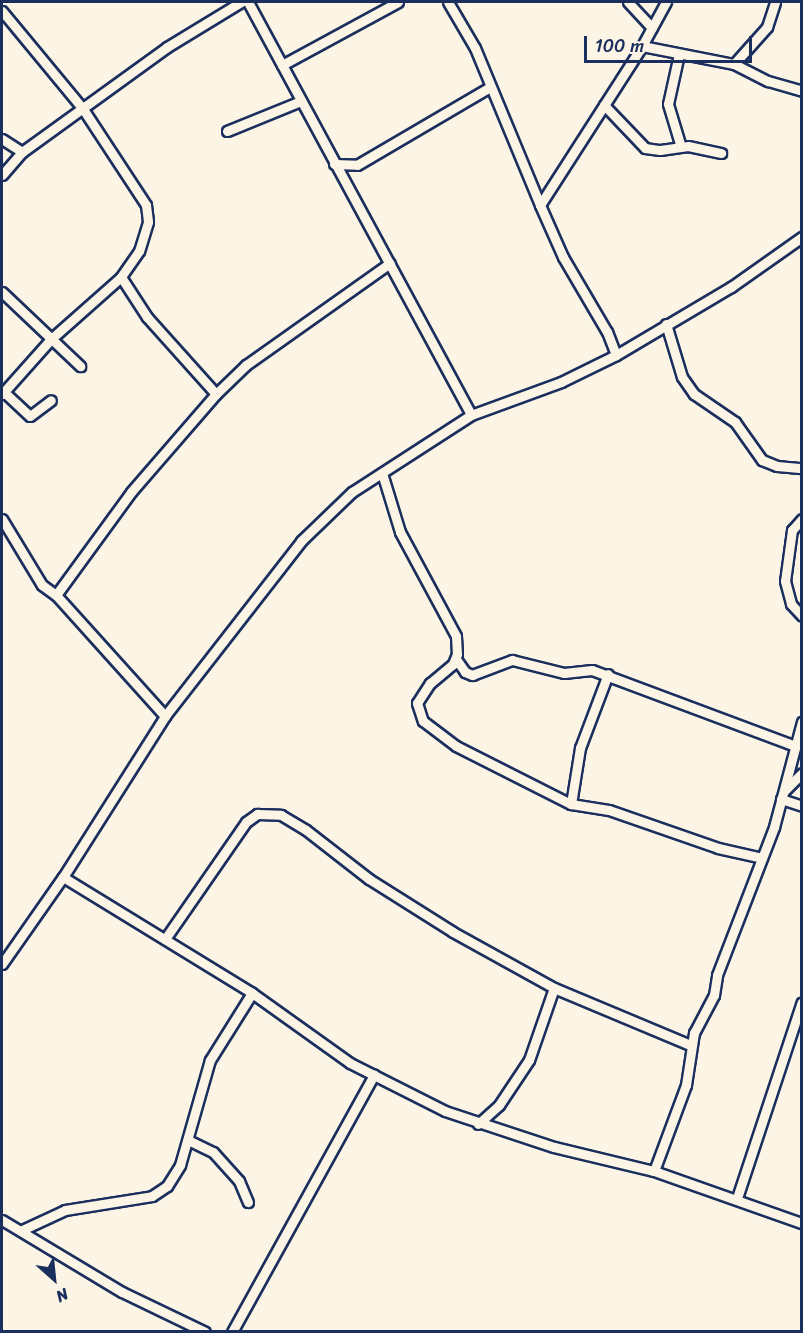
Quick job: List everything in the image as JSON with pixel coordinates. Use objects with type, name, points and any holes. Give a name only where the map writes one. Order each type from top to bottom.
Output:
[{"type":"street","points":[[2,175],[22,152],[167,47],[241,2]]},
{"type":"street","points":[[248,2],[471,416]]},
{"type":"street","points":[[282,65],[398,2]]},
{"type":"street","points":[[448,2],[475,48],[563,257],[608,332],[616,355]]},
{"type":"street","points":[[628,2],[652,28]]},
{"type":"street","points":[[540,205],[642,46],[666,2]]},
{"type":"street","points":[[734,64],[762,35],[775,2]]},
{"type":"street","points":[[2,11],[83,109],[146,207],[148,228],[144,240],[121,277],[51,339],[3,393],[30,416],[51,400]]},
{"type":"street","points":[[642,46],[734,64],[768,81],[801,91]]},
{"type":"street","points":[[679,54],[668,104],[681,147]]},
{"type":"street","points":[[334,164],[353,166],[371,158],[490,87]]},
{"type":"street","points":[[227,131],[301,101]]},
{"type":"street","points":[[604,105],[645,147],[681,147],[721,153]]},
{"type":"street","points":[[2,139],[22,152]]},
{"type":"street","points":[[2,964],[63,877],[165,716],[301,541],[352,492],[471,416],[561,382],[616,355],[731,287],[801,237]]},
{"type":"street","points":[[56,595],[131,492],[216,394],[246,365],[390,263]]},
{"type":"street","points":[[121,277],[147,317],[216,394]]},
{"type":"street","points":[[2,292],[80,366]]},
{"type":"street","points":[[666,324],[682,377],[694,394],[735,422],[762,460],[777,466],[801,468]]},
{"type":"street","points":[[382,473],[400,532],[450,623],[456,636],[456,658],[465,672],[472,675],[512,660],[564,673],[592,670],[608,674],[793,745]]},
{"type":"street","points":[[2,519],[27,565],[165,716]]},
{"type":"street","points":[[801,519],[792,530],[784,581],[791,604],[801,616]]},
{"type":"street","points":[[456,658],[430,683],[417,703],[423,721],[456,746],[571,804],[609,810],[718,848],[762,858]]},
{"type":"street","points":[[571,804],[580,748],[608,674]]},
{"type":"street","points":[[654,1171],[686,1085],[690,1044],[714,995],[717,975],[762,858],[782,796],[793,745],[801,722]]},
{"type":"street","points":[[782,796],[801,773]]},
{"type":"street","points":[[782,796],[801,806]]},
{"type":"street","points":[[165,939],[246,822],[257,814],[281,815],[444,926],[554,988],[690,1044]]},
{"type":"street","points":[[63,877],[252,993],[350,1063],[478,1124],[654,1171],[737,1198],[801,1223]]},
{"type":"street","points":[[478,1124],[499,1105],[529,1060],[554,988]]},
{"type":"street","points":[[22,1230],[71,1208],[152,1196],[176,1174],[210,1060],[252,993]]},
{"type":"street","points":[[737,1198],[801,1002]]},
{"type":"street","points":[[232,1332],[374,1075]]},
{"type":"street","points":[[188,1140],[201,1144],[220,1159],[239,1181],[248,1202]]},
{"type":"street","points":[[2,1220],[122,1292],[205,1332]]}]
